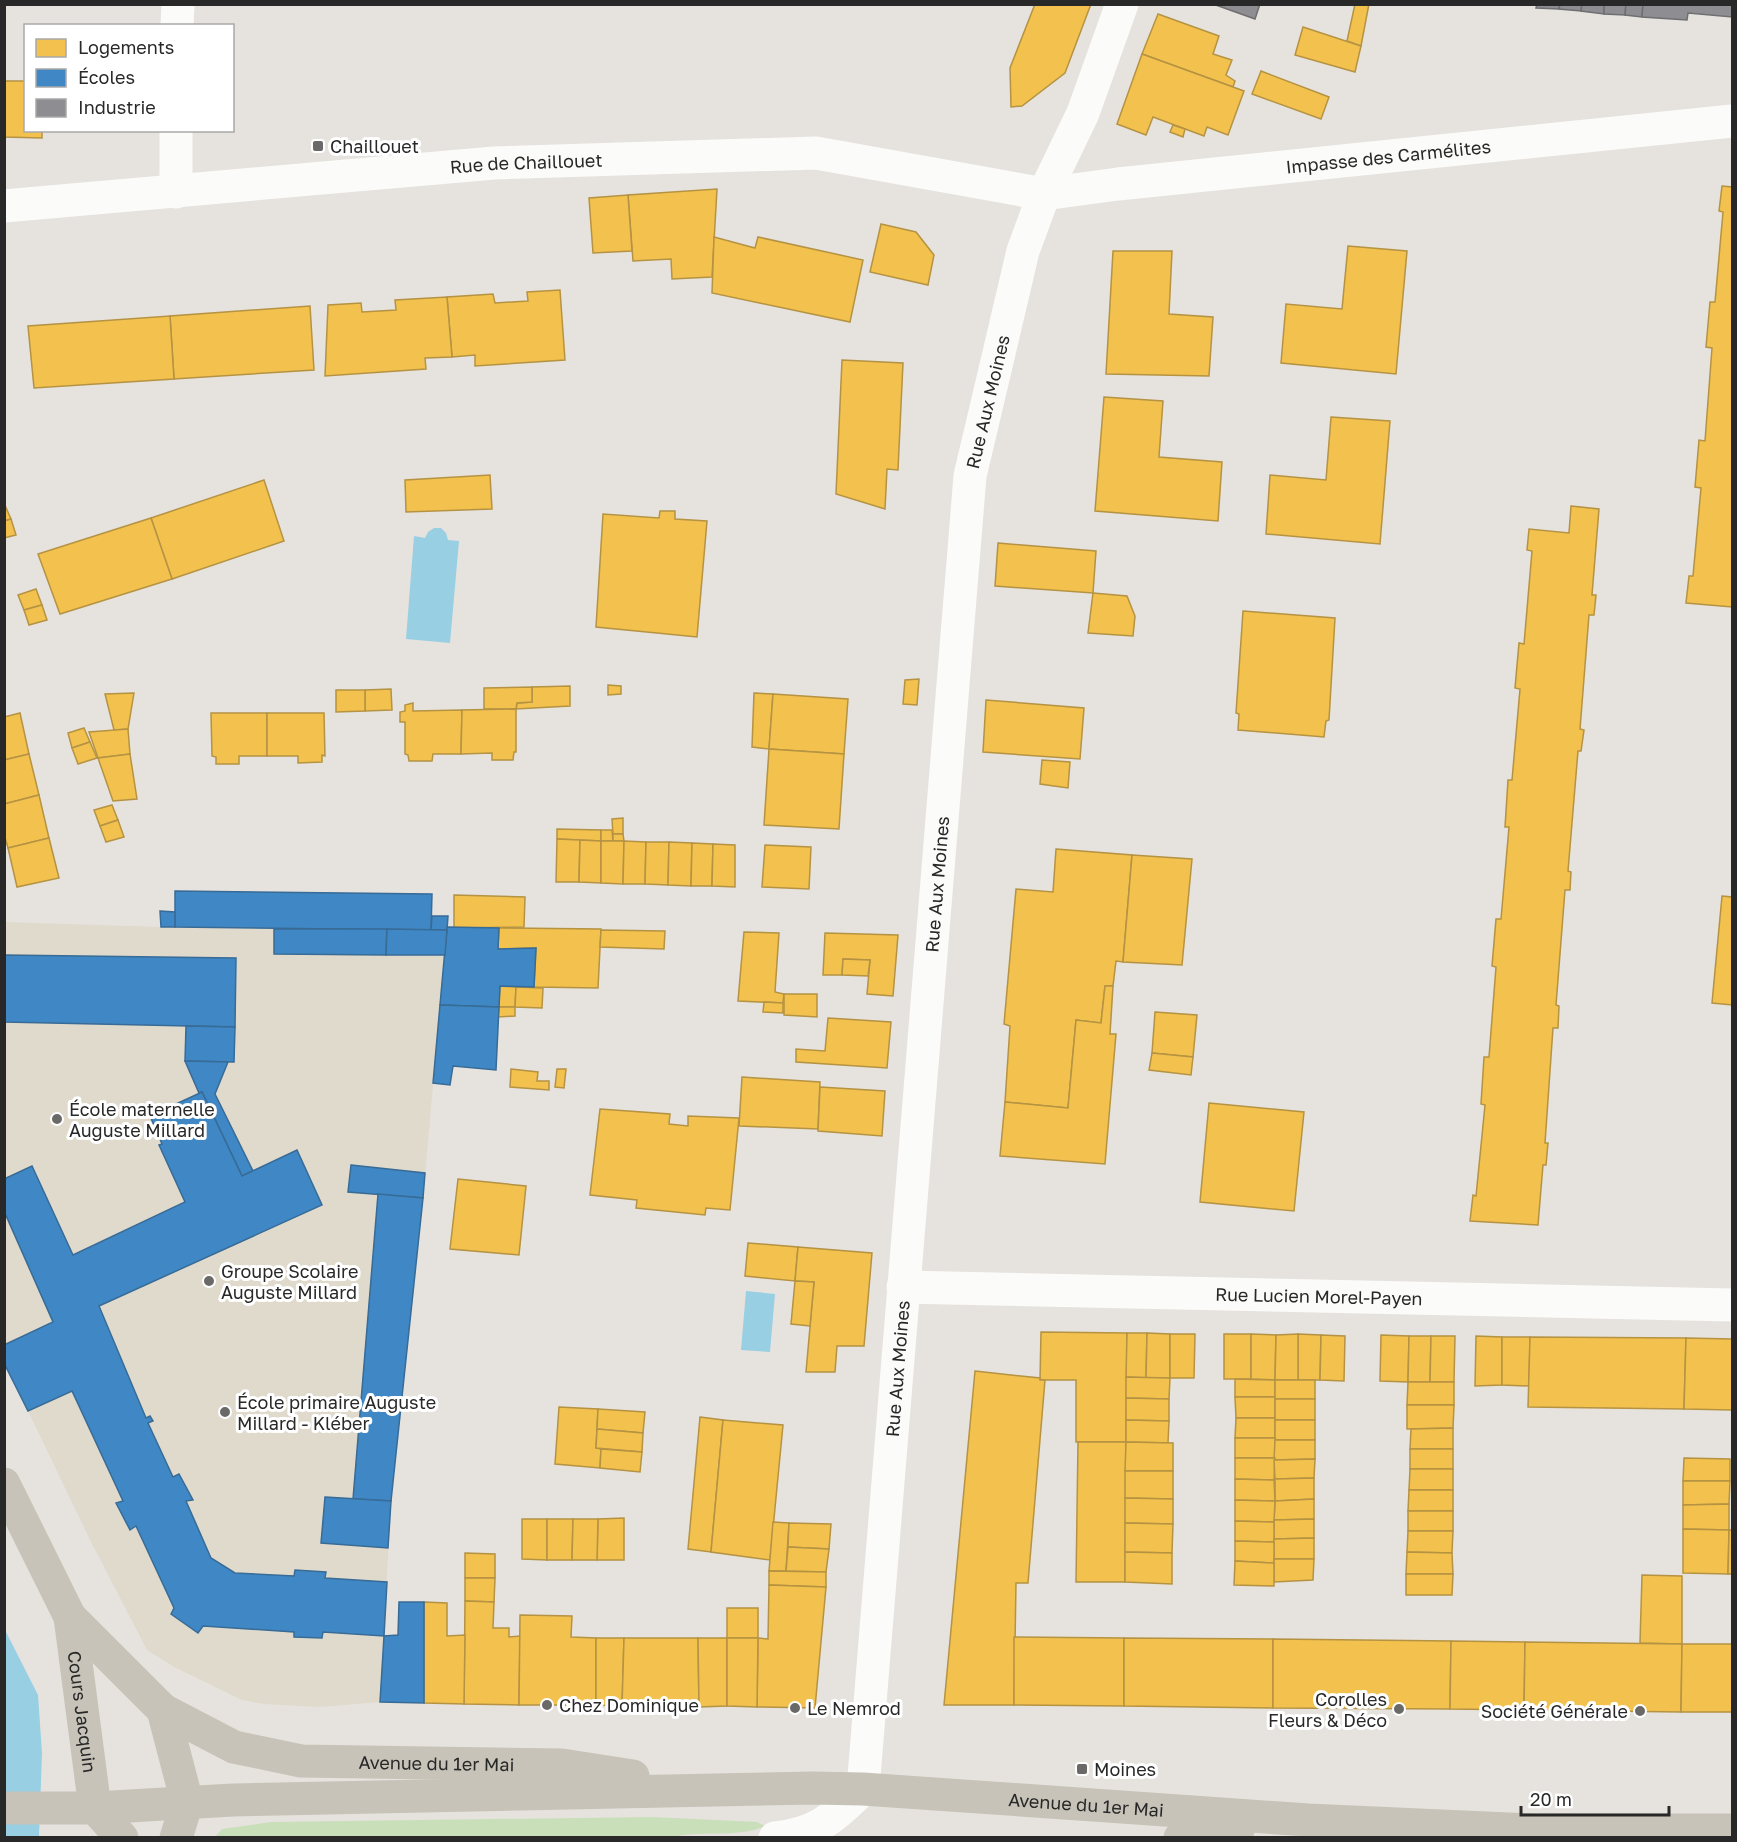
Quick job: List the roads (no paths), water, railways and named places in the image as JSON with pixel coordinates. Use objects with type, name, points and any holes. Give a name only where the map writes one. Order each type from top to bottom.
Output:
[{"type":"main road","name":"Cours Jacquin","points":[[4,1484],[70,1617],[163,1710]]},
{"type":"main road","name":"Cours Jacquin","points":[[70,1617],[96,1808]]},
{"type":"main road","name":"Avenue du 1er Mai","points":[[163,1710],[234,1747],[302,1761],[562,1766],[718,1790]]},
{"type":"main road","points":[[163,1710],[187,1802],[176,1838]]},
{"type":"main road","name":"Avenue du 1er Mai","points":[[4,1808],[96,1808],[187,1802],[718,1790],[863,1789],[1308,1821],[1534,1834],[1732,1830]]},
{"type":"main road","points":[[96,1808],[122,1838]]},
{"type":"main road","name":"Avenue du 1er Mai","points":[[1180,1838],[1308,1821]]},
{"type":"street","points":[[177,24],[178,4]]},
{"type":"street","name":"Rue Aux Moines","points":[[863,1789],[970,476],[1023,251],[1044,194],[1083,113],[1122,4]]},
{"type":"street","name":"Impasse des Carmélites","points":[[1044,194],[1119,184],[1732,121]]},
{"type":"street","points":[[176,132],[176,192]]},
{"type":"street","name":"Rue de Chaillouet","points":[[4,206],[494,163],[816,153],[1044,194]]},
{"type":"street","name":"Rue Lucien Morel-Payen","points":[[903,1287],[1732,1305]]},
{"type":"street","points":[[775,1838],[798,1835],[829,1821],[863,1789]]},
{"type":"water","points":[[434,528],[441,528],[448,540],[459,541],[450,643],[406,639],[414,536],[425,538]]},
{"type":"water","points":[[746,1291],[775,1294],[770,1352],[741,1350]]},
{"type":"water","points":[[4,1628],[38,1695],[42,1753],[39,1837],[5,1837]]},
{"type":"place","name":"Chaillouet","points":[[318,146]]},
{"type":"place","name":"École maternelle Auguste Millard","points":[[57,1119]]},
{"type":"place","name":"Groupe Scolaire Auguste Millard","points":[[209,1281]]},
{"type":"place","name":"École primaire Auguste Millard - Kléber","points":[[225,1412]]},
{"type":"place","name":"Chez Dominique","points":[[547,1705]]},
{"type":"place","name":"Le Nemrod","points":[[795,1708]]},
{"type":"place","name":"Corolles Fleurs & Déco","points":[[1399,1709]]},
{"type":"place","name":"Société Générale","points":[[1640,1711]]},
{"type":"place","name":"Moines","points":[[1082,1769]]}]
